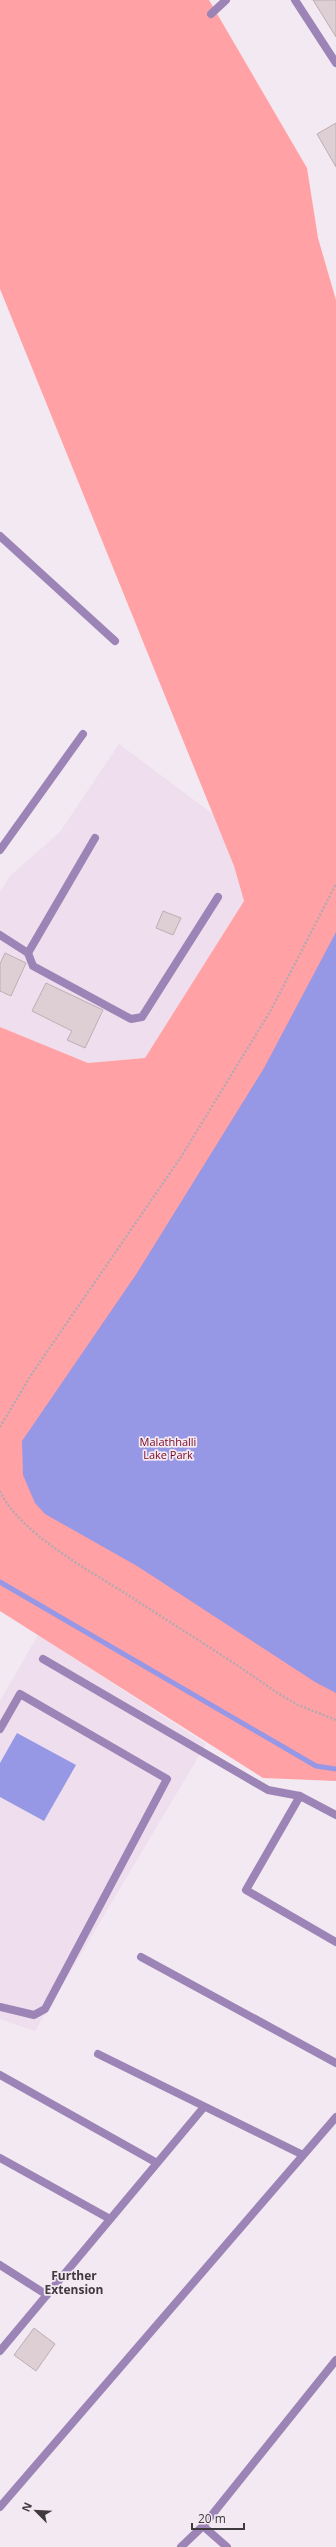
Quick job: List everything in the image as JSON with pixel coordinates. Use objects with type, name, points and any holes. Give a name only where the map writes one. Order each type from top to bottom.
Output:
[{"type":"street","points":[[211,14],[226,0]]},
{"type":"street","points":[[295,0],[336,63]]},
{"type":"street","points":[[0,536],[115,641]]},
{"type":"street","points":[[0,850],[84,734]]},
{"type":"street","points":[[28,953],[95,838]]},
{"type":"street","points":[[0,935],[28,953],[33,966],[131,1018],[142,1017],[218,897]]},
{"type":"street","points":[[43,1659],[268,1790],[300,1796],[336,1815]]},
{"type":"street","points":[[0,1729],[20,1694],[167,1780],[45,2009],[34,2015],[0,2007]]},
{"type":"street","points":[[300,1796],[246,1890],[336,1942]]},
{"type":"street","points":[[141,1957],[336,2063]]},
{"type":"street","points":[[98,2054],[303,2155]]},
{"type":"street","points":[[0,2075],[157,2163]]},
{"type":"street","points":[[0,2351],[204,2106]]},
{"type":"street","points":[[0,2507],[336,2117]]},
{"type":"street","points":[[0,2158],[110,2219]]},
{"type":"street","points":[[0,2265],[47,2295]]},
{"type":"street","points":[[181,2547],[203,2526],[336,2360]]},
{"type":"street","points":[[203,2526],[227,2547]]},
{"type":"path","points":[[0,1427],[31,1375],[181,1157],[271,1010],[336,884]]},
{"type":"path","points":[[0,1491],[10,1508],[22,1521],[74,1561],[276,1692],[298,1705],[336,1720]]},
{"type":"shaded area","points":[[119,744],[214,815],[234,866],[244,901],[145,1058],[88,1063],[0,1027],[0,892],[10,876],[60,832]]},
{"type":"shaded area","points":[[38,1635],[206,1744],[35,2031],[0,2019],[0,1701]]},
{"type":"green space","name":"Malathhalli Lake Park","points":[[0,0],[209,0],[307,168],[318,238],[336,300],[336,1781],[263,1778],[0,1611],[0,1027],[88,1063],[145,1058],[244,901],[234,866],[0,289]]},
{"type":"water","points":[[336,932],[336,1693],[315,1682],[137,1566],[45,1514],[35,1503],[23,1475],[22,1441],[137,1273],[264,1068]]},
{"type":"water","points":[[17,1733],[76,1765],[44,1821],[0,1797],[0,1763]]},
{"type":"building","points":[[313,0],[336,0],[336,37]]},
{"type":"building","points":[[336,123],[336,167],[317,134]]},
{"type":"building","points":[[163,911],[181,918],[173,935],[156,928]]},
{"type":"building","points":[[5,953],[26,963],[11,996],[0,991],[0,964]]},
{"type":"building","points":[[46,983],[103,1010],[85,1048],[67,1040],[72,1031],[32,1011]]},
{"type":"building","points":[[34,2328],[55,2344],[36,2371],[14,2355]]},
{"type":"waterway","points":[[0,1582],[316,1766],[336,1769]]},
{"type":"district","name":"Further Extension","points":[[74,2283]]}]
